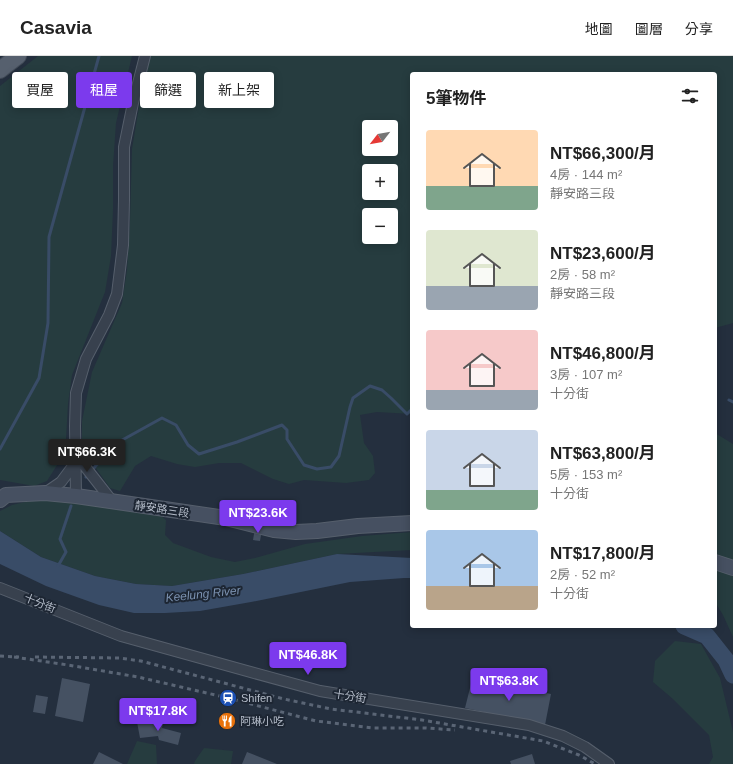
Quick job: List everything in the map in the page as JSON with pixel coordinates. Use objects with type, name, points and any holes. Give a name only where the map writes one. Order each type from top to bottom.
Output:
[{"type":"main road","points":[[0,70],[18,56]]},
{"type":"main road","name":"靜安路三段","points":[[2,497],[45,493],[76,496],[226,518],[274,530],[296,532],[410,523]]},
{"type":"main road","points":[[717,563],[733,568]]},
{"type":"street","points":[[76,496],[76,393],[86,359],[109,315],[117,294],[123,245],[124,147],[133,103],[146,56]]},
{"type":"street","points":[[76,451],[83,464],[112,501]]},
{"type":"street","points":[[45,493],[61,482],[76,462]]},
{"type":"street","name":"十分街","points":[[0,588],[121,636],[320,691],[529,725],[563,736],[585,747],[609,764]]},
{"type":"green space","points":[[38,56],[132,56],[128,72],[76,72],[76,108],[120,108],[116,123],[113,166],[111,256],[105,292],[72,375],[68,404],[66,439],[59,462],[47,481],[34,486],[0,480],[0,86],[12,77],[12,108],[68,108],[68,72],[18,72]]},
{"type":"green space","points":[[151,56],[733,56],[733,323],[717,327],[717,72],[410,72],[410,414],[377,412],[360,415],[364,443],[373,456],[375,473],[369,480],[346,483],[304,480],[289,484],[273,479],[241,463],[219,463],[195,467],[177,464],[151,456],[135,466],[120,491],[110,488],[88,457],[82,439],[82,421],[92,372],[122,303],[127,270],[132,149],[140,101],[140,108],[196,108],[196,72],[147,72]]},
{"type":"green space","points":[[717,434],[733,444],[733,562],[721,558],[717,554]]},
{"type":"green space","points":[[67,498],[161,516],[166,520],[165,535],[173,543],[211,557],[235,562],[305,544],[362,536],[410,532],[410,550],[337,554],[243,574],[172,586],[136,584],[95,576],[41,557],[0,531],[0,511],[12,505],[38,499]]},
{"type":"green space","points":[[717,568],[733,574],[733,637],[717,605]]},
{"type":"green space","points":[[675,641],[701,644],[720,678],[733,732],[733,764],[709,764],[713,757],[709,735],[673,699],[653,682],[655,661]]},
{"type":"green space","points":[[137,741],[156,745],[157,764],[127,764]]},
{"type":"green space","points":[[204,748],[233,751],[231,764],[194,764]]},
{"type":"water","points":[[0,531],[41,557],[95,576],[136,584],[172,586],[243,574],[337,554],[410,558],[410,578],[350,582],[200,611],[134,613],[99,605],[46,586],[0,564]]},
{"type":"building","points":[[255,528],[262,529],[260,541],[253,540]]},
{"type":"building","points":[[62,678],[90,684],[83,722],[55,716]]},
{"type":"building","points":[[472,680],[488,684],[496,683],[551,694],[545,725],[465,708]]},
{"type":"building","points":[[36,695],[48,697],[45,714],[33,712]]},
{"type":"building","points":[[153,719],[155,723],[163,723],[162,728],[181,733],[178,745],[159,740],[158,736],[140,738],[137,722]]},
{"type":"building","points":[[99,752],[123,764],[93,764]]},
{"type":"building","points":[[247,752],[277,764],[242,764]]},
{"type":"building","points":[[532,754],[535,764],[511,764],[510,761]]},
{"type":"waterway","points":[[0,449],[39,378],[48,323],[49,237],[99,56]]},
{"type":"waterway","points":[[86,477],[115,444],[162,418],[176,425],[188,445],[199,454],[237,442],[282,425],[287,430],[287,439],[304,465],[317,469],[331,467],[339,456],[353,398],[370,386],[382,390],[407,414],[410,411]]},
{"type":"waterway","points":[[729,400],[733,402]]},
{"type":"waterway","points":[[58,566],[66,552],[60,539],[71,506]]},
{"type":"waterway","name":"Keelung River","points":[[689,628],[707,636],[726,660],[733,675]]},
{"type":"railway","points":[[0,656],[19,657]]},
{"type":"railway","points":[[14,657],[138,677],[228,698],[316,721],[373,728],[426,728],[455,730]]},
{"type":"railway","points":[[35,657],[119,658],[141,661],[284,699],[331,709],[422,720],[543,741],[579,755],[595,764]]},
{"type":"place","name":"Shifen","points":[[228,698]]},
{"type":"place","name":"阿琳小吃","points":[[227,721]]}]
